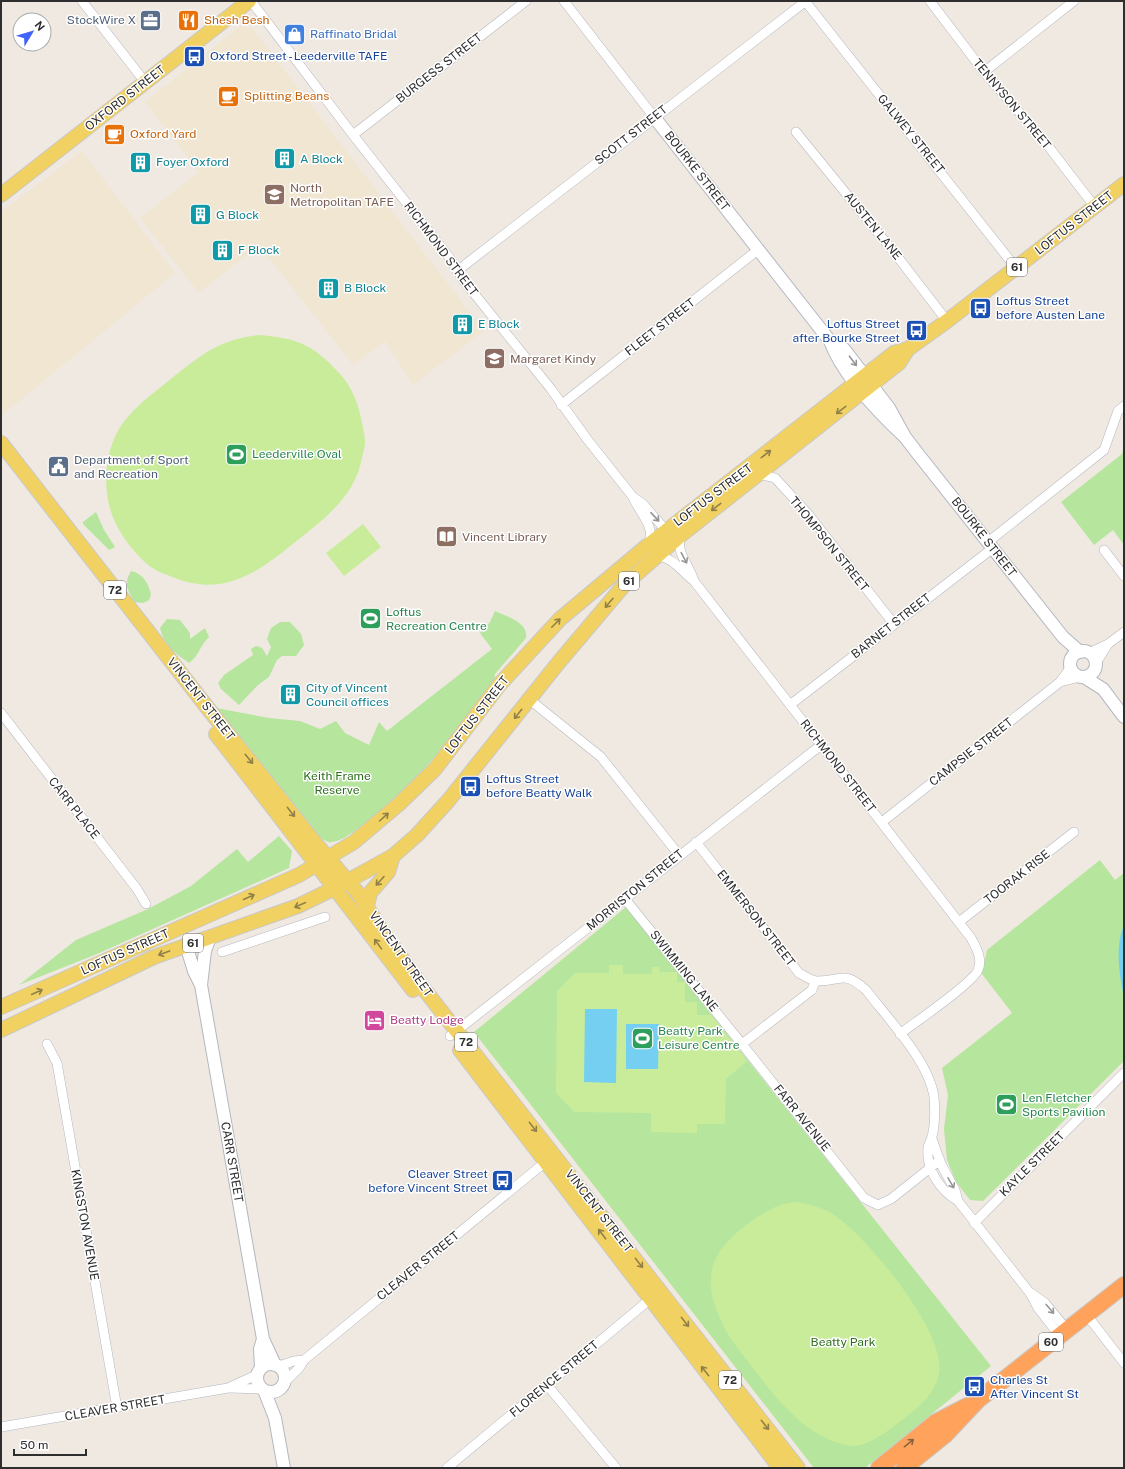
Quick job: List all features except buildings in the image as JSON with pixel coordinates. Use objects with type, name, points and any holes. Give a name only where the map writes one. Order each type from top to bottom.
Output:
[{"type":"highway","name":"60","points":[[904,1468],[945,1436],[978,1400],[1124,1284]]},
{"type":"highway","name":"60","points":[[879,1468],[936,1422],[978,1400]]},
{"type":"main road","name":"OXFORD STREET","points":[[1,195],[250,1]]},
{"type":"main road","name":"LOFTUS STREET","points":[[1,1030],[154,957],[268,918],[335,888],[393,856],[430,822],[625,584],[657,556],[674,535],[864,384],[899,363],[908,349],[947,321],[1124,184]]},
{"type":"main road","name":"LOFTUS STREET","points":[[1,1007],[299,875],[322,862],[376,825],[417,788],[435,769],[500,684],[552,627],[647,546],[674,535],[759,474],[864,384]]},
{"type":"main road","name":"VINCENT STREET","points":[[1,443],[210,711],[322,862],[335,888],[453,1033],[656,1295],[780,1468]]},
{"type":"main road","name":"VINCENT STREET","points":[[1,457],[258,788],[322,862],[348,881],[367,906],[453,1033],[535,1146],[551,1158]]},
{"type":"main road","points":[[367,906],[370,893],[388,872],[393,856]]},
{"type":"main road","name":"VINCENT STREET","points":[[656,1295],[798,1468]]},
{"type":"street","points":[[82,1],[146,82]]},
{"type":"street","name":"RICHMOND STREET","points":[[250,1],[449,257],[456,271],[551,389],[561,405],[633,497],[643,504],[674,535],[679,542],[681,554],[691,570],[694,581]]},
{"type":"street","name":"BURGESS STREET","points":[[353,135],[526,1]]},
{"type":"street","name":"BOURKE STREET","points":[[564,1],[830,341],[836,356],[889,408],[905,437],[1063,637],[1090,659]]},
{"type":"street","name":"SCOTT STREET","points":[[456,271],[805,1]]},
{"type":"street","name":"GALWEY STREET","points":[[805,1],[1016,268]]},
{"type":"street","name":"TENNYSON STREET","points":[[930,1],[984,72],[1045,142],[1095,207]]},
{"type":"street","points":[[984,72],[1074,1]]},
{"type":"street","name":"AUSTEN LANE","points":[[796,132],[897,256],[947,321]]},
{"type":"street","name":"FLEET STREET","points":[[561,405],[759,249]]},
{"type":"street","name":"BARNET STREET","points":[[790,705],[990,545],[1104,450],[1118,411],[1124,406]]},
{"type":"street","name":"THOMPSON STREET","points":[[759,474],[775,478],[809,514],[893,623]]},
{"type":"street","name":"RICHMOND STREET","points":[[633,497],[637,508],[651,530],[652,535],[647,546]]},
{"type":"street","points":[[1104,550],[1124,576]]},
{"type":"street","name":"RICHMOND STREET","points":[[657,556],[664,557],[675,563],[684,574],[694,581],[971,938],[979,954],[978,970],[969,982],[900,1034]]},
{"type":"street","points":[[1090,659],[1124,632]]},
{"type":"street","name":"BOURKE STREET","points":[[1063,637],[1069,652],[1071,664]]},
{"type":"street","points":[[1090,659],[1074,655],[1071,664],[1074,673],[1102,689]]},
{"type":"street","points":[[1082,677],[1092,674],[1090,659]]},
{"type":"street","points":[[1090,659],[1102,689],[1124,717]]},
{"type":"street","name":"CAMPSIE STREET","points":[[882,822],[1060,682],[1071,664]]},
{"type":"street","name":"CAMPSIE STREET","points":[[1060,682],[1082,677]]},
{"type":"street","points":[[530,700],[602,757],[679,855]]},
{"type":"street","name":"CARR PLACE","points":[[1,713],[137,889],[146,904]]},
{"type":"street","name":"MORRISTON STREET","points":[[453,1033],[821,745]]},
{"type":"street","name":"TOORAK RISE","points":[[959,922],[1074,832]]},
{"type":"street","name":"EMMERSON STREET","points":[[696,842],[798,973],[815,981]]},
{"type":"street","name":"SWIMMING LANE","points":[[625,899],[742,1044]]},
{"type":"street","points":[[222,952],[325,917]]},
{"type":"street","points":[[268,918],[274,934]]},
{"type":"street","name":"CARR STREET","points":[[201,985],[205,951],[210,937]]},
{"type":"street","name":"CARR STREET","points":[[186,945],[194,971],[201,985],[263,1339],[277,1365]]},
{"type":"street","points":[[742,1044],[812,990],[815,981],[839,978],[854,980],[866,990],[924,1067],[931,1083],[934,1099],[932,1139],[928,1147],[930,1168],[942,1188],[949,1196],[958,1201]]},
{"type":"street","name":"KINGSTON AVENUE","points":[[48,1044],[57,1063],[117,1408]]},
{"type":"street","name":"FARR AVENUE","points":[[742,1044],[864,1198],[878,1204],[891,1199],[940,1160]]},
{"type":"street","name":"KAYLE STREET","points":[[974,1223],[1124,1073]]},
{"type":"street","points":[[932,1139],[940,1160],[955,1190],[958,1201],[1030,1293],[1045,1304],[1063,1333]]},
{"type":"street","points":[[532,1172],[537,1159],[535,1146]]},
{"type":"street","name":"CLEAVER STREET","points":[[283,1385],[299,1368],[304,1360],[551,1158]]},
{"type":"street","name":"FLORENCE STREET","points":[[447,1468],[656,1295]]},
{"type":"street","points":[[1086,1314],[1124,1363]]},
{"type":"street","name":"CARR STREET","points":[[259,1371],[260,1349],[263,1339]]},
{"type":"street","points":[[228,1388],[259,1371],[266,1364],[277,1365],[304,1360]]},
{"type":"street","points":[[275,1418],[283,1385],[284,1374],[277,1365]]},
{"type":"street","points":[[259,1371],[258,1385],[262,1390],[275,1418],[284,1468]]},
{"type":"street","points":[[228,1388],[236,1390],[262,1390],[275,1392],[283,1385]]},
{"type":"street","points":[[547,1385],[613,1467]]},
{"type":"street","name":"CLEAVER STREET","points":[[1,1427],[228,1388]]},
{"type":"shaded area","name":"North Metropolitan TAFE","points":[[241,26],[252,28],[484,331],[413,385],[385,341],[353,365],[259,245],[199,293],[140,218],[199,172],[145,102]]},
{"type":"shaded area","points":[[82,151],[175,273],[1,416],[1,212]]},
{"type":"green space","name":"Leederville Oval","points":[[258,335],[283,338],[304,344],[321,356],[344,379],[357,403],[364,435],[365,446],[358,471],[346,494],[320,522],[271,561],[257,570],[242,578],[227,583],[211,585],[193,583],[175,578],[147,564],[130,546],[116,524],[111,512],[106,486],[106,472],[111,446],[123,423],[134,410],[202,355],[212,349],[232,341]]},
{"type":"green space","points":[[1124,444],[1124,545],[1113,530],[1094,545],[1061,502],[1122,454]]},
{"type":"green space","points":[[96,512],[104,530],[115,547],[109,550],[83,524],[83,522]]},
{"type":"green space","points":[[363,524],[381,547],[344,576],[326,553]]},
{"type":"green space","points":[[131,571],[142,576],[149,586],[151,595],[149,600],[143,603],[134,602],[128,590],[127,580]]},
{"type":"green space","name":"Keith Frame Reserve","points":[[495,611],[520,624],[524,628],[526,638],[495,674],[494,684],[448,742],[415,779],[379,813],[350,834],[336,841],[326,841],[317,834],[211,707],[269,718],[300,721],[320,729],[336,721],[345,733],[369,745],[379,722],[387,731],[492,649],[480,633],[490,622]]},
{"type":"green space","points":[[167,619],[180,620],[190,633],[190,639],[205,628],[209,637],[189,663],[175,652],[164,639],[160,628]]},
{"type":"green space","points":[[280,622],[290,622],[301,634],[304,645],[296,656],[282,656],[277,660],[269,677],[258,685],[239,705],[221,689],[218,683],[224,675],[253,655],[251,649],[256,646],[262,648],[267,656],[271,647],[267,639],[271,628]]},
{"type":"green space","points":[[279,836],[292,851],[289,868],[97,954],[19,985],[76,940],[148,909],[191,886],[237,849],[248,862]]},
{"type":"green space","points":[[1100,860],[1115,880],[1124,873],[1124,1061],[983,1201],[970,1200],[956,1182],[947,1160],[944,1129],[948,1095],[942,1068],[1012,1013],[982,974],[987,950]]},
{"type":"green space","name":"Beatty Park","points":[[626,907],[991,1366],[865,1468],[814,1468],[474,1032]]},
{"type":"green space","name":"Beatty Park Leisure Centre","points":[[609,965],[623,965],[623,974],[652,974],[652,967],[659,967],[660,972],[677,972],[677,982],[685,982],[685,1002],[697,1002],[697,1015],[711,1015],[747,1061],[726,1079],[725,1124],[697,1124],[697,1133],[651,1132],[651,1113],[574,1112],[556,1093],[557,991],[575,973],[609,973]]},
{"type":"green space","points":[[794,1202],[816,1206],[827,1211],[837,1217],[868,1245],[919,1312],[931,1335],[938,1356],[939,1374],[934,1387],[927,1398],[890,1429],[877,1438],[863,1444],[852,1446],[831,1440],[817,1433],[792,1414],[780,1402],[734,1343],[724,1326],[713,1300],[711,1289],[712,1271],[720,1251],[741,1229],[772,1208]]},
{"type":"water","points":[[1124,926],[1124,996],[1119,970],[1119,951],[1121,934]]},
{"type":"water","points":[[585,1009],[617,1009],[616,1083],[584,1082]]},
{"type":"water","points":[[626,1024],[659,1024],[658,1069],[626,1069]]},
{"type":"place","name":"StockWire X","points":[[151,20]]},
{"type":"place","name":"Shesh Besh","points":[[189,20]]},
{"type":"place","name":"Raffinato Bridal","points":[[295,34]]},
{"type":"place","name":"Oxford Street - Leederville TAFE","points":[[195,56]]},
{"type":"place","name":"Splitting Beans","points":[[228,96]]},
{"type":"place","name":"Oxford Yard","points":[[114,134]]},
{"type":"place","name":"A Block","points":[[284,159]]},
{"type":"place","name":"Foyer Oxford","points":[[140,162]]},
{"type":"place","name":"North Metropolitan TAFE","points":[[275,195]]},
{"type":"place","name":"G Block","points":[[200,215]]},
{"type":"place","name":"F Block","points":[[223,250]]},
{"type":"place","name":"B Block","points":[[329,288]]},
{"type":"place","name":"Loftus Street before Austen Lane","points":[[980,308]]},
{"type":"place","name":"E Block","points":[[463,324]]},
{"type":"place","name":"Loftus Street after Bourke Street","points":[[916,331]]},
{"type":"place","name":"Margaret Kindy","points":[[495,359]]},
{"type":"place","name":"Leederville Oval","points":[[236,454]]},
{"type":"place","name":"Department of Sport and Recreation","points":[[58,467]]},
{"type":"place","name":"Vincent Library","points":[[447,537]]},
{"type":"place","name":"Loftus Recreation Centre","points":[[370,619]]},
{"type":"place","name":"City of Vincent Council offices","points":[[290,695]]},
{"type":"place","name":"Loftus Street before Beatty Walk","points":[[471,786]]},
{"type":"place","name":"Beatty Lodge","points":[[375,1020]]},
{"type":"place","name":"Beatty Park Leisure Centre","points":[[643,1038]]},
{"type":"place","name":"Len Fletcher Sports Pavilion","points":[[1006,1105]]},
{"type":"place","name":"Cleaver Street before Vincent Street","points":[[503,1181]]},
{"type":"place","name":"Charles St After Vincent St","points":[[975,1387]]}]
